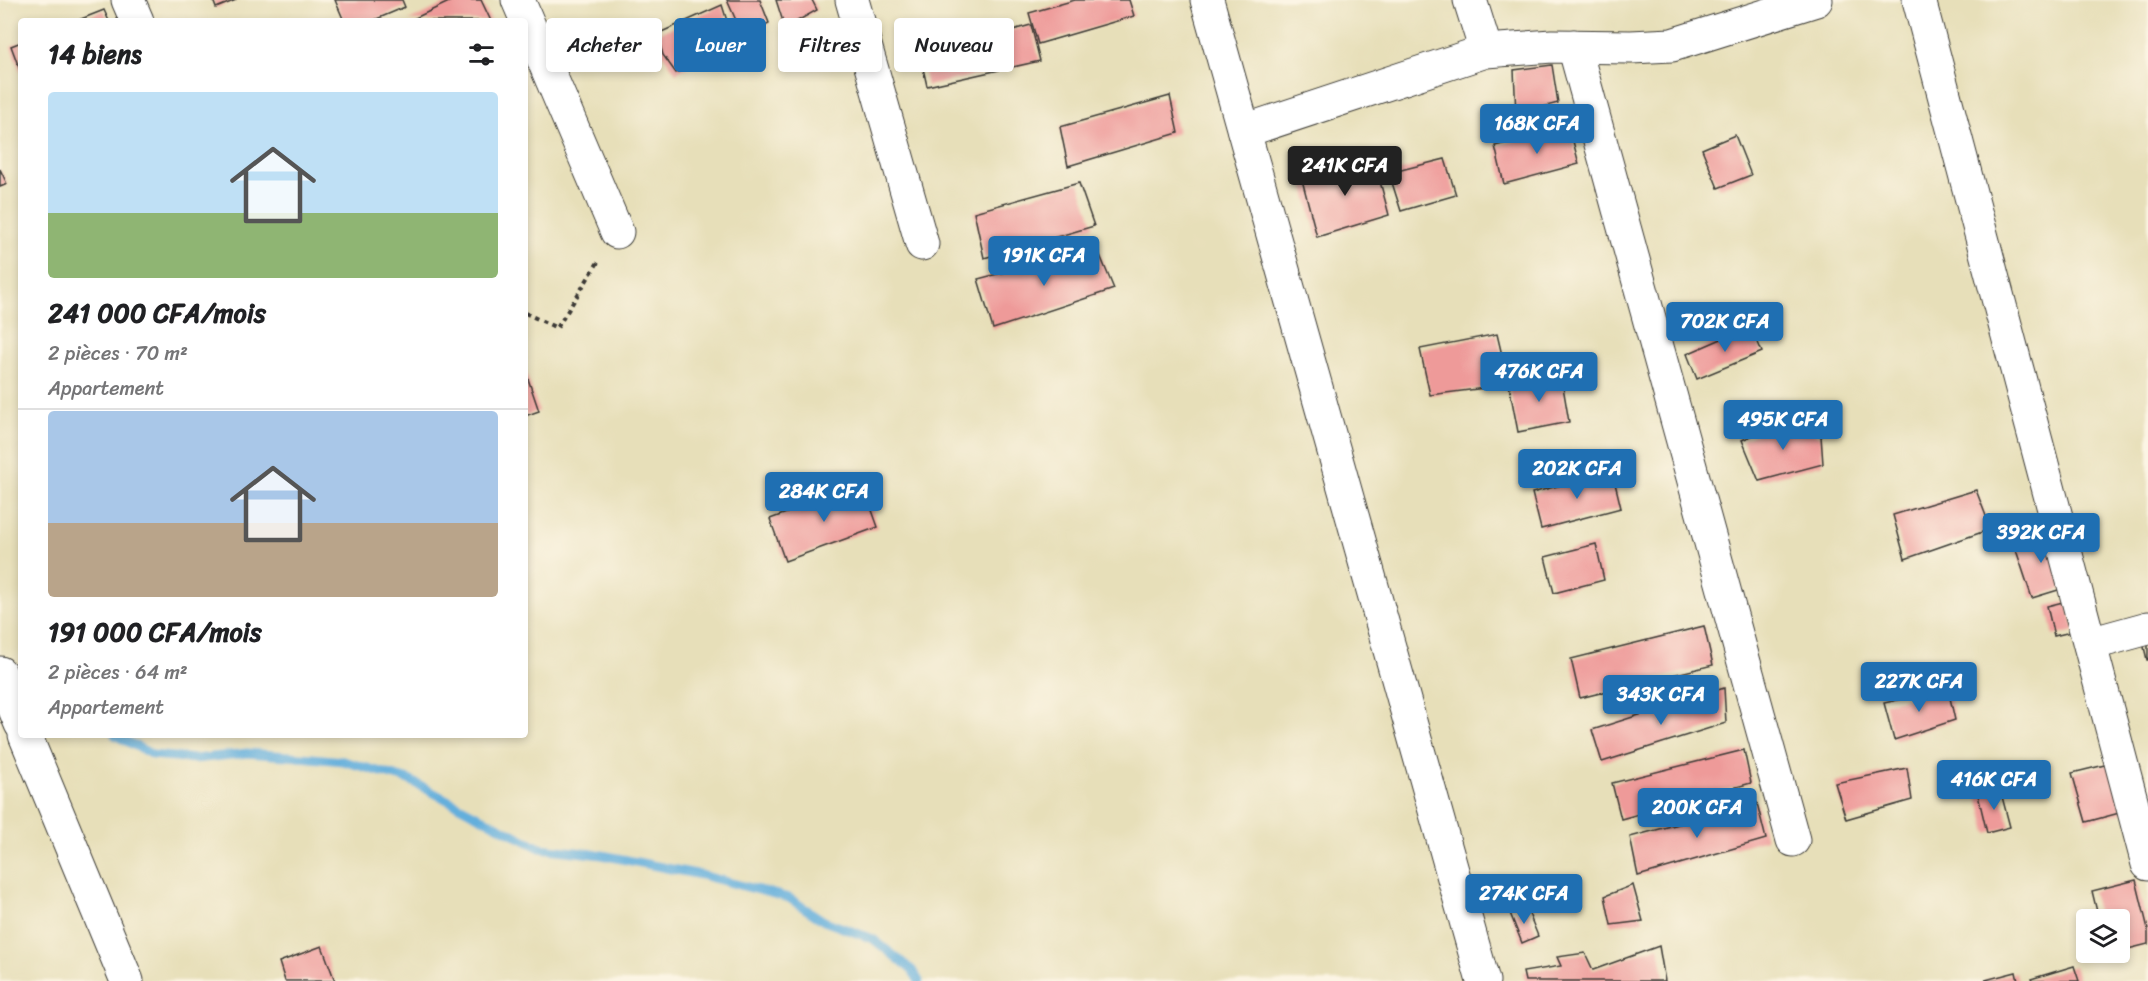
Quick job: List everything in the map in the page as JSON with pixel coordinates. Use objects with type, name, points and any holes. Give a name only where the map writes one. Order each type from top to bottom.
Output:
[{"type":"street","points":[[128,0],[136,18]]},
{"type":"street","points":[[518,0],[526,18]]},
{"type":"street","points":[[852,0],[922,244]]},
{"type":"street","points":[[1207,0],[1483,981]]},
{"type":"street","points":[[1470,0],[1486,51]]},
{"type":"street","points":[[1244,131],[1486,51],[1574,46],[1672,45],[1816,0]]},
{"type":"street","points":[[1919,0],[2148,864]]},
{"type":"street","points":[[528,23],[617,232]]},
{"type":"street","points":[[1574,46],[1793,840]]},
{"type":"street","points":[[2090,644],[2148,628]]},
{"type":"street","points":[[0,673],[18,717]]},
{"type":"street","points":[[27,738],[127,981]]},
{"type":"path","points":[[528,314],[557,328],[617,232]]},
{"type":"building","points":[[213,0],[236,0],[216,8]]},
{"type":"building","points":[[335,0],[402,0],[405,7],[379,18],[343,18]]},
{"type":"building","points":[[453,0],[481,0],[490,18],[415,18]]},
{"type":"building","points":[[727,0],[760,0],[769,23],[766,24],[766,18],[735,18]]},
{"type":"building","points":[[776,0],[812,0],[817,10],[803,18],[782,18]]},
{"type":"building","points":[[1075,0],[1129,0],[1134,16],[1038,44],[1029,13]]},
{"type":"building","points":[[722,5],[726,18],[693,18]]},
{"type":"building","points":[[104,10],[108,18],[84,18]]},
{"type":"building","points":[[1031,25],[1040,61],[1014,67],[1014,30]]},
{"type":"building","points":[[674,26],[674,70],[663,55],[662,32]]},
{"type":"building","points":[[18,43],[18,65],[11,46]]},
{"type":"building","points":[[1552,65],[1558,103],[1516,114],[1514,70]]},
{"type":"building","points":[[924,72],[990,72],[927,86]]},
{"type":"building","points":[[1170,96],[1178,133],[1068,166],[1060,127]]},
{"type":"building","points":[[1569,126],[1579,164],[1504,184],[1495,146]]},
{"type":"building","points":[[1735,135],[1751,175],[1718,188],[1702,149]]},
{"type":"building","points":[[1374,159],[1389,215],[1317,237],[1301,176]]},
{"type":"building","points":[[1445,159],[1456,195],[1401,211],[1389,173]]},
{"type":"building","points":[[0,169],[7,184],[0,187]]},
{"type":"building","points":[[1079,183],[1094,226],[984,258],[974,212]]},
{"type":"building","points":[[1097,248],[1114,289],[993,329],[978,279]]},
{"type":"building","points":[[1751,326],[1762,352],[1697,379],[1687,354]]},
{"type":"building","points":[[1497,334],[1509,385],[1430,395],[1420,349]]},
{"type":"building","points":[[1561,375],[1569,422],[1518,432],[1509,385]]},
{"type":"building","points":[[528,379],[539,411],[528,415]]},
{"type":"building","points":[[1783,422],[1821,436],[1823,464],[1759,481],[1742,440]]},
{"type":"building","points":[[1612,471],[1621,508],[1541,529],[1532,493]]},
{"type":"building","points":[[863,485],[878,527],[785,561],[770,519]]},
{"type":"building","points":[[1976,490],[1991,529],[1905,559],[1893,515]]},
{"type":"building","points":[[2054,532],[2068,587],[2032,598],[2013,541]]},
{"type":"building","points":[[1596,544],[1604,580],[1554,593],[1545,557]]},
{"type":"building","points":[[2067,601],[2075,631],[2054,636],[2047,606]]},
{"type":"building","points":[[1704,626],[1713,665],[1580,698],[1571,659]]},
{"type":"building","points":[[2148,632],[2148,660],[2147,660],[2141,634]]},
{"type":"building","points":[[1724,688],[1726,723],[1602,762],[1592,730]]},
{"type":"building","points":[[1948,689],[1955,720],[1894,740],[1884,703]]},
{"type":"building","points":[[1744,750],[1751,783],[1621,819],[1612,783]]},
{"type":"building","points":[[2113,763],[2123,812],[2086,822],[2072,773]]},
{"type":"building","points":[[1907,768],[1912,800],[1846,819],[1835,783]]},
{"type":"building","points":[[2000,789],[2010,827],[1987,833],[1978,795]]},
{"type":"building","points":[[1757,803],[1766,839],[1638,876],[1630,837]]},
{"type":"building","points":[[2136,880],[2148,929],[2148,944],[2130,948],[2130,909],[2096,909],[2092,891]]},
{"type":"building","points":[[1633,885],[1643,921],[1611,925],[1605,896]]},
{"type":"building","points":[[1527,909],[1538,936],[1522,943],[1510,913]]},
{"type":"building","points":[[322,946],[335,981],[285,981],[279,962]]},
{"type":"building","points":[[1659,946],[1665,981],[1525,981],[1523,972],[1561,966],[1557,957],[1585,953],[1593,970]]},
{"type":"building","points":[[2074,966],[2079,981],[2032,981],[2031,979]]},
{"type":"building","points":[[2016,972],[2018,981],[1985,981],[1985,980]]},
{"type":"waterway","points":[[121,738],[153,755],[195,759],[247,753],[343,761],[409,780],[540,848],[602,855],[701,875],[789,898],[824,921],[873,939],[912,970],[919,981]]}]
